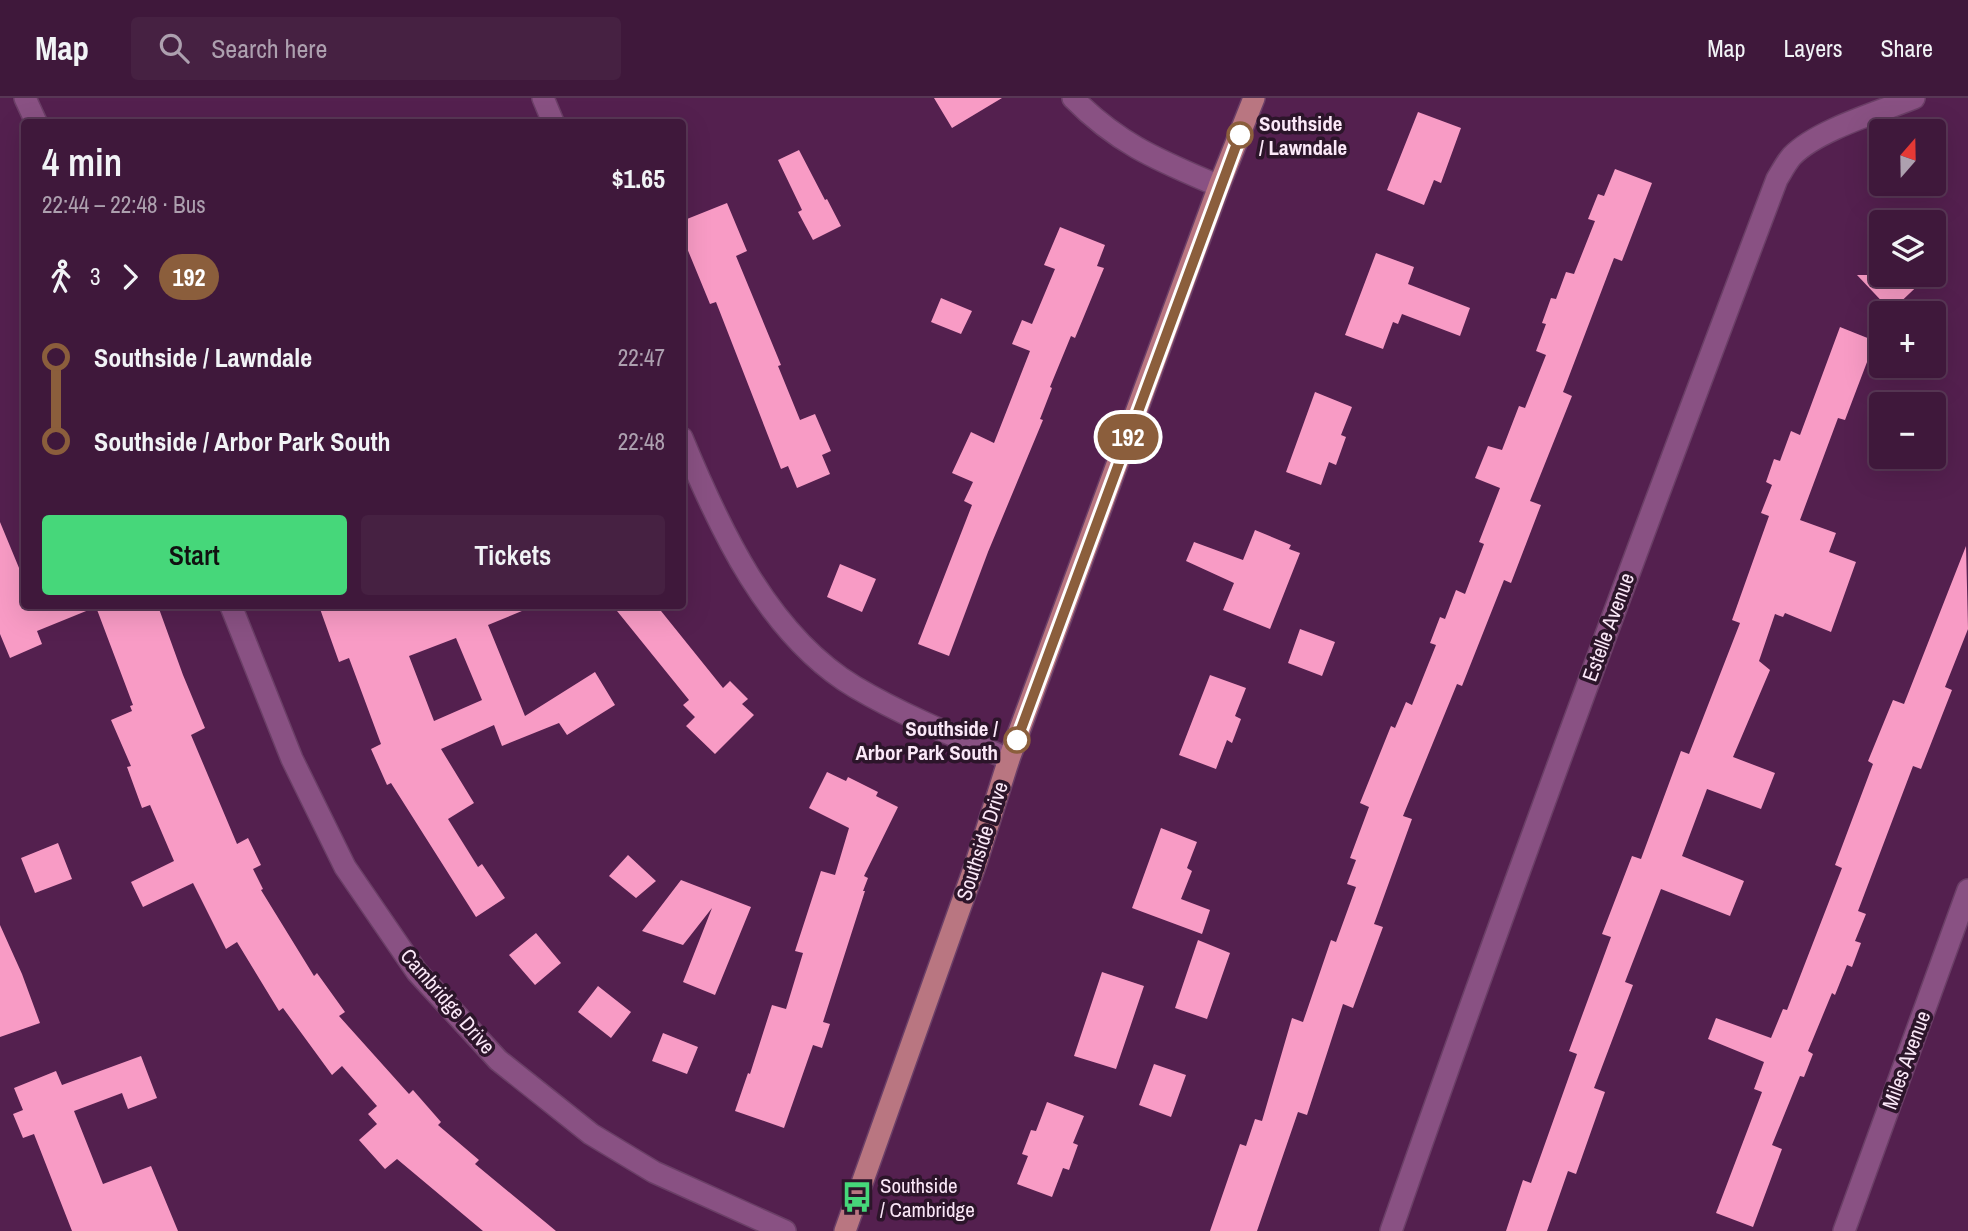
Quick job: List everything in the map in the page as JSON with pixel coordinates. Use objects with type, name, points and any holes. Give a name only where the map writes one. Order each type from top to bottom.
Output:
[{"type":"main road","name":"Southside Drive","points":[[845,1231],[976,863],[1009,759],[1254,98]]},
{"type":"street","points":[[25,98],[35,119]]},
{"type":"street","points":[[543,98],[552,119]]},
{"type":"street","points":[[1073,98],[1097,122],[1123,141],[1219,187]]},
{"type":"street","name":"Estelle Avenue","points":[[1391,1231],[1598,650],[1777,179],[1791,157],[1807,144],[1914,98]]},
{"type":"street","points":[[686,448],[708,501],[737,557],[792,633],[821,662],[853,686],[913,718],[1009,759]]},
{"type":"street","name":"Cambridge Drive","points":[[232,609],[292,759],[345,867],[417,972],[498,1060],[591,1134],[654,1172],[785,1231]]},
{"type":"street","name":"Miles Avenue","points":[[1844,1231],[1968,890]]},
{"type":"building","points":[[934,98],[1002,98],[952,128]]},
{"type":"building","points":[[1418,112],[1461,128],[1441,183],[1434,180],[1424,205],[1387,190]]},
{"type":"building","points":[[799,150],[841,226],[813,240],[798,212],[802,210],[778,160]]},
{"type":"building","points":[[1615,169],[1652,183],[1622,261],[1614,258],[1563,392],[1572,396],[1530,501],[1541,505],[1511,583],[1504,580],[1462,686],[1457,684],[1403,816],[1412,819],[1374,924],[1383,927],[1353,1008],[1343,1004],[1307,1115],[1298,1112],[1257,1231],[1210,1231],[1240,1144],[1246,1146],[1255,1119],[1262,1121],[1292,1018],[1303,1022],[1331,940],[1336,942],[1356,887],[1347,884],[1356,860],[1350,858],[1369,807],[1360,803],[1391,726],[1395,728],[1406,702],[1412,705],[1436,645],[1430,643],[1440,617],[1445,619],[1456,590],[1465,594],[1484,544],[1479,542],[1500,488],[1475,478],[1488,446],[1502,450],[1519,406],[1525,408],[1546,355],[1536,351],[1546,324],[1542,323],[1551,298],[1556,299],[1566,272],[1574,274],[1595,221],[1588,219],[1598,194],[1604,196]]},
{"type":"building","points":[[727,203],[747,251],[736,256],[781,365],[778,366],[800,420],[815,414],[831,451],[822,455],[830,474],[797,488],[788,466],[781,469],[716,302],[710,304],[686,246],[686,219]]},
{"type":"building","points":[[1060,227],[1105,245],[1097,266],[1104,268],[1075,338],[1071,336],[1050,387],[1052,388],[1040,419],[1043,420],[988,552],[949,656],[918,644],[972,505],[964,501],[973,482],[952,473],[971,432],[994,443],[1030,351],[1012,344],[1022,320],[1032,324],[1055,269],[1044,265]]},
{"type":"building","points":[[1376,253],[1414,267],[1408,284],[1470,308],[1460,336],[1402,314],[1398,324],[1393,322],[1383,349],[1345,335]]},
{"type":"building","points":[[1857,275],[1869,275],[1869,287],[1916,287],[1902,301],[1882,301]]},
{"type":"building","points":[[941,298],[972,311],[961,334],[931,322]]},
{"type":"building","points":[[1840,327],[1869,339],[1869,357],[1845,420],[1838,418],[1800,520],[1836,533],[1829,552],[1856,562],[1831,632],[1785,613],[1783,617],[1775,614],[1759,661],[1770,670],[1733,757],[1775,773],[1761,809],[1707,789],[1682,856],[1744,881],[1730,916],[1661,889],[1625,982],[1633,985],[1594,1088],[1605,1092],[1576,1174],[1568,1171],[1547,1231],[1506,1231],[1523,1180],[1531,1183],[1577,1054],[1569,1051],[1611,937],[1602,934],[1632,856],[1641,859],[1681,751],[1689,754],[1740,623],[1732,620],[1769,516],[1761,513],[1772,485],[1766,482],[1774,459],[1780,461],[1791,431],[1800,435]]},
{"type":"building","points":[[1315,392],[1352,407],[1341,435],[1346,437],[1336,465],[1329,462],[1321,485],[1286,472]]},
{"type":"building","points":[[0,522],[21,573],[21,609],[91,609],[37,631],[42,644],[10,658],[0,634]]},
{"type":"building","points":[[1255,530],[1291,545],[1289,549],[1300,553],[1270,629],[1223,610],[1234,583],[1186,561],[1194,542],[1243,560]]},
{"type":"building","points":[[1966,546],[1968,629],[1945,687],[1952,690],[1921,769],[1913,766],[1858,911],[1866,914],[1855,941],[1861,943],[1852,967],[1847,965],[1835,995],[1832,993],[1808,1051],[1813,1054],[1804,1077],[1800,1076],[1772,1145],[1782,1149],[1753,1227],[1716,1213],[1762,1092],[1754,1089],[1764,1062],[1708,1039],[1716,1018],[1771,1038],[1783,1009],[1787,1010],[1842,868],[1835,865],[1873,764],[1868,761],[1893,700],[1904,704]]},
{"type":"building","points":[[840,564],[876,579],[862,612],[827,597]]},
{"type":"building","points":[[97,609],[159,609],[205,728],[191,735],[237,844],[248,838],[261,865],[253,869],[263,889],[261,890],[314,976],[317,973],[345,1012],[339,1016],[409,1094],[413,1090],[441,1122],[438,1125],[479,1160],[475,1164],[556,1231],[483,1231],[397,1159],[385,1169],[359,1140],[377,1124],[368,1114],[377,1106],[342,1066],[332,1075],[283,1008],[279,1011],[237,942],[226,949],[193,883],[143,907],[131,882],[174,861],[150,805],[142,808],[127,767],[131,766],[111,720],[132,711],[130,706],[133,705]]},
{"type":"building","points":[[320,609],[527,609],[488,625],[525,716],[595,672],[615,705],[567,735],[559,723],[502,746],[494,725],[441,749],[474,803],[448,819],[478,867],[482,864],[505,898],[476,917],[391,783],[387,785],[371,749],[381,744],[349,658],[339,662]],"holes":[[[456,638],[482,700],[434,721],[409,656]]]},
{"type":"building","points":[[615,609],[659,609],[723,688],[730,681],[748,699],[742,704],[754,715],[715,754],[686,726],[695,717],[683,705],[689,700]]},
{"type":"building","points":[[1300,629],[1335,642],[1322,676],[1288,663]]},
{"type":"building","points":[[1210,675],[1246,688],[1235,716],[1241,719],[1232,743],[1227,740],[1216,769],[1179,755]]},
{"type":"building","points":[[827,772],[846,781],[848,777],[878,792],[876,796],[898,807],[864,876],[868,878],[865,891],[823,1022],[830,1024],[822,1048],[813,1045],[784,1128],[735,1111],[772,1005],[786,1009],[803,953],[795,951],[821,871],[835,875],[849,828],[809,808]]},
{"type":"building","points":[[1161,828],[1197,842],[1187,868],[1192,871],[1181,899],[1210,910],[1202,934],[1132,908]]},
{"type":"building","points":[[58,843],[72,879],[35,893],[21,858]]},
{"type":"building","points":[[628,855],[656,881],[636,898],[609,876]]},
{"type":"building","points":[[681,880],[751,907],[715,995],[683,982],[712,908],[683,945],[642,931]]},
{"type":"building","points":[[0,925],[40,1023],[0,1037]]},
{"type":"building","points":[[536,933],[561,963],[535,985],[509,955]]},
{"type":"building","points":[[1198,940],[1230,953],[1207,1019],[1175,1008]]},
{"type":"building","points":[[1102,972],[1144,986],[1116,1069],[1074,1056]]},
{"type":"building","points":[[598,986],[631,1012],[611,1038],[578,1012]]},
{"type":"building","points":[[663,1033],[698,1047],[687,1074],[652,1061]]},
{"type":"building","points":[[141,1056],[157,1098],[128,1109],[122,1093],[74,1111],[103,1184],[151,1166],[178,1231],[72,1231],[34,1134],[23,1138],[13,1114],[23,1110],[14,1088],[56,1071],[62,1085]]},
{"type":"building","points":[[1154,1064],[1186,1075],[1171,1117],[1139,1105]]},
{"type":"building","points":[[1047,1102],[1084,1116],[1073,1143],[1078,1145],[1069,1170],[1063,1168],[1052,1197],[1017,1184],[1028,1156],[1022,1154],[1031,1130],[1036,1131]]},
{"type":"bus line","name":"192","points":[[1017,740],[1240,135]]},
{"type":"place","name":"Southside / Lawndale","points":[[1240,135]]},
{"type":"place","name":"Southside / Arbor Park South","points":[[1017,740]]},
{"type":"place","name":"Southside / Cambridge","points":[[857,1197]]}]
